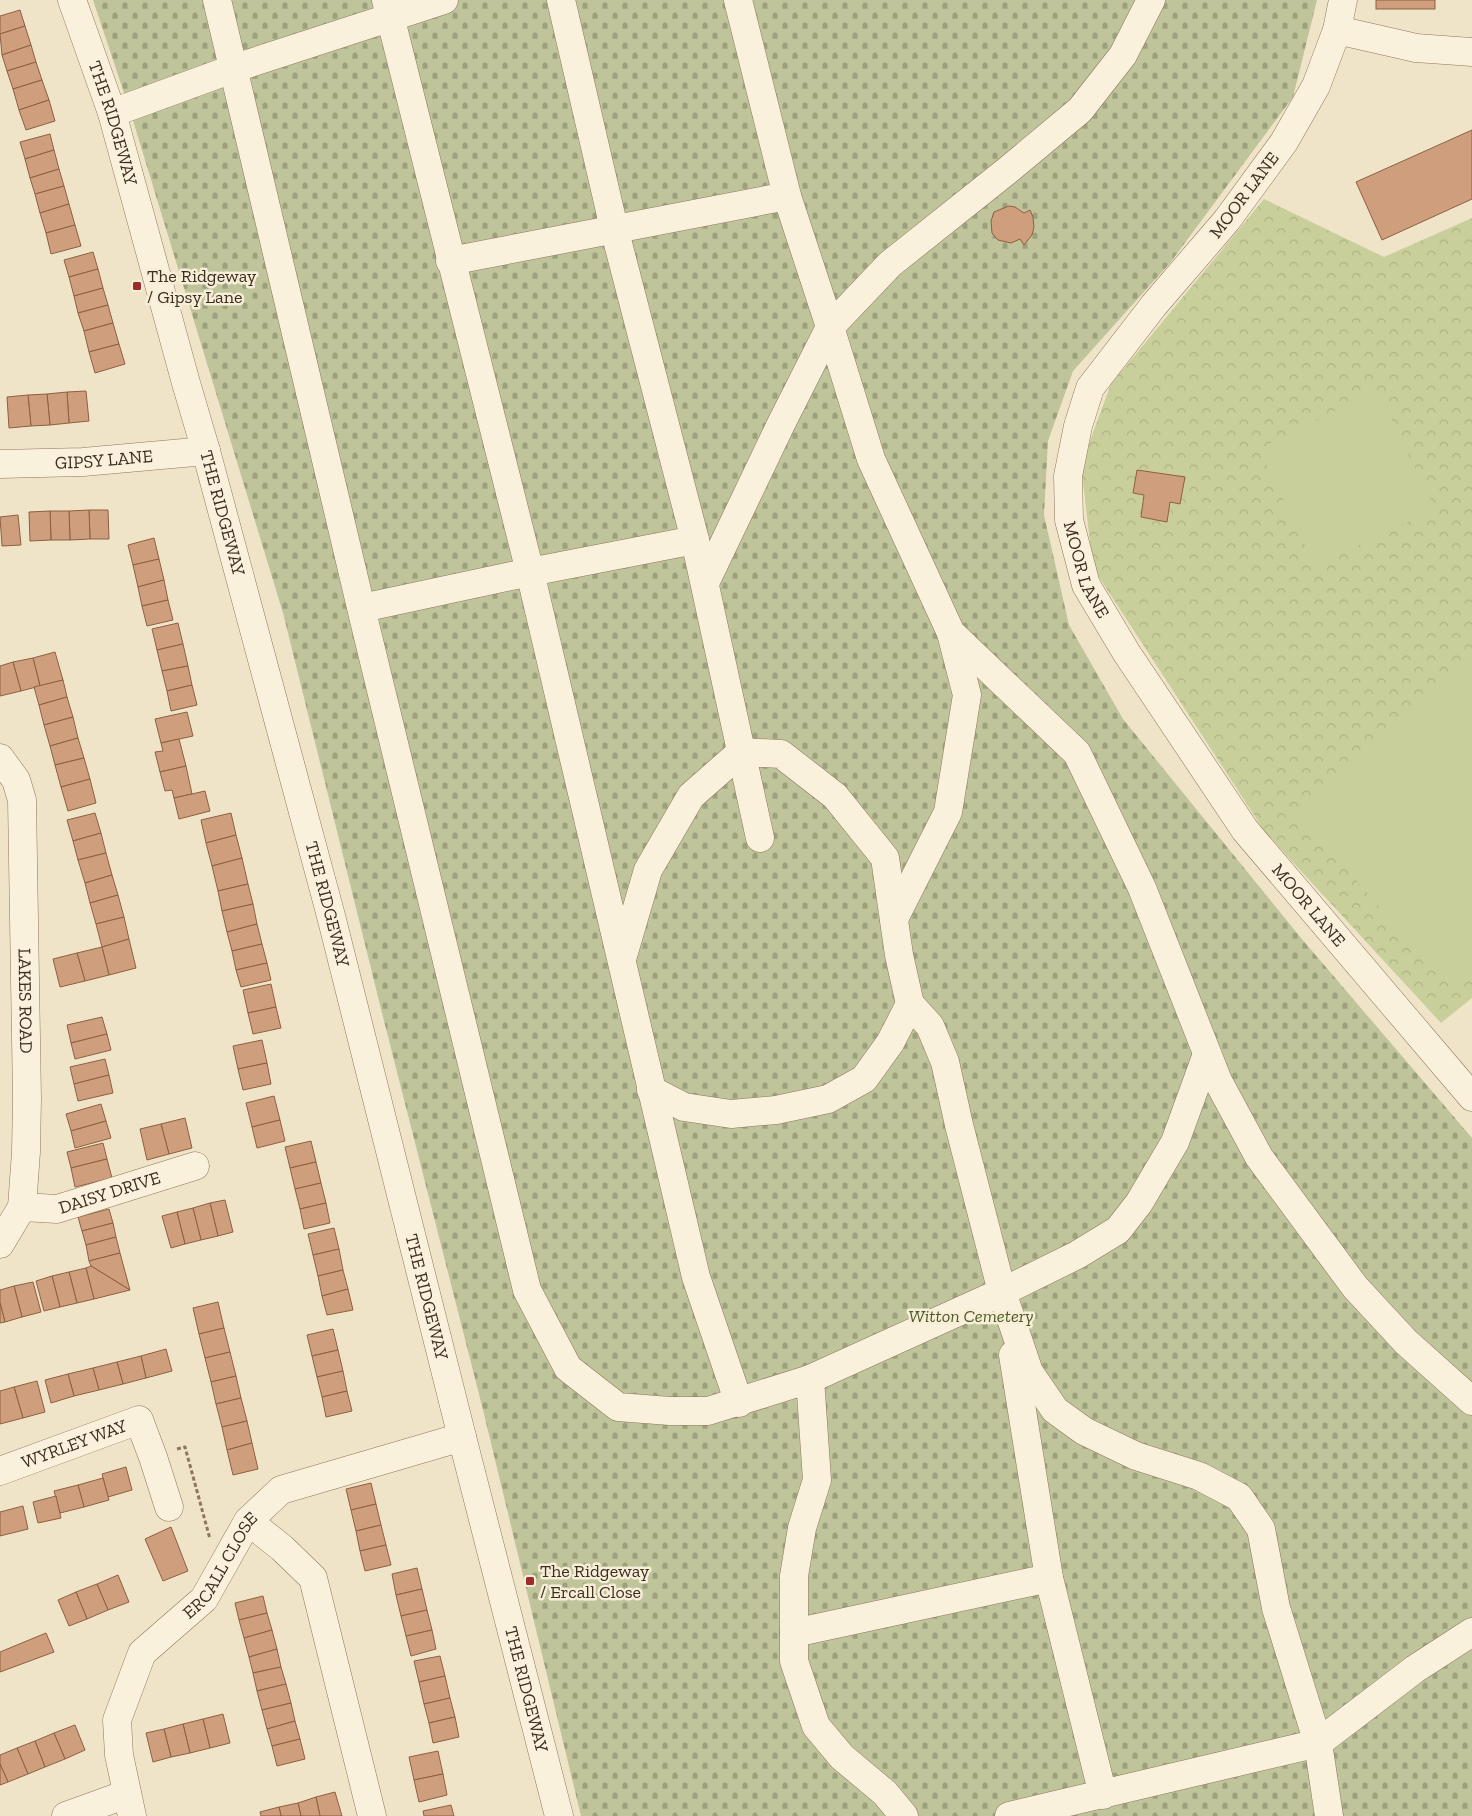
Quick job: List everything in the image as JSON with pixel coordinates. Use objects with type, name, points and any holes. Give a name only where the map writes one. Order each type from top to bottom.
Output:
[{"type":"street","name":"THE RIDGEWAY","points":[[72,0],[112,113],[206,451],[331,916],[559,1816]]},
{"type":"street","points":[[217,0],[235,68],[362,608],[527,1290],[568,1368],[618,1407],[670,1411],[708,1411],[810,1379],[1002,1292],[1077,1255],[1118,1230],[1139,1203],[1175,1142],[1207,1054]]},
{"type":"street","points":[[112,113],[388,9],[444,0]]},
{"type":"street","points":[[561,0],[614,228],[695,540],[760,838]]},
{"type":"street","points":[[738,0],[787,196],[871,459],[951,633],[967,695],[948,812],[894,919]]},
{"type":"street","points":[[705,583],[830,327],[890,264],[1080,110],[1123,55],[1151,0]]},
{"type":"street","name":"MOOR LANE","points":[[1343,0],[1337,30],[1316,86],[1284,142],[1227,220],[1154,304],[1090,388],[1078,426],[1068,476],[1069,520],[1086,585],[1126,652],[1245,830],[1472,1096]]},
{"type":"street","points":[[388,9],[450,261],[530,572],[696,1277],[739,1402]]},
{"type":"street","points":[[1337,30],[1416,48],[1472,52]]},
{"type":"street","points":[[450,261],[787,196]]},
{"type":"street","name":"GIPSY LANE","points":[[0,464],[83,462],[206,451]]},
{"type":"street","points":[[362,608],[530,572],[695,540]]},
{"type":"street","points":[[951,633],[1077,753],[1142,888],[1218,1082],[1260,1157],[1356,1288],[1406,1342],[1472,1401]]},
{"type":"street","points":[[622,961],[648,870],[690,796],[741,752],[781,754],[834,796],[885,858],[899,955],[910,1004],[930,1026],[945,1062],[959,1126],[1002,1292],[1029,1372],[1055,1410],[1084,1431],[1136,1456],[1199,1476],[1239,1497],[1261,1529],[1276,1608],[1318,1743],[1329,1816]]},
{"type":"street","name":"LAKES ROAD","points":[[0,758],[16,780],[22,800],[27,1098],[22,1207],[0,1244]]},
{"type":"street","points":[[651,1090],[684,1107],[731,1114],[776,1110],[828,1100],[864,1079],[890,1042],[910,1004]]},
{"type":"street","name":"DAISY DRIVE","points":[[22,1207],[58,1209],[196,1166]]},
{"type":"street","points":[[1002,1292],[1048,1578],[1103,1795]]},
{"type":"street","points":[[810,1379],[817,1480],[802,1528],[794,1576],[794,1661],[816,1726],[842,1757],[885,1794],[904,1816]]},
{"type":"street","name":"WYRLEY WAY","points":[[0,1471],[139,1420],[154,1457]]},
{"type":"street","name":"ERCALL CLOSE","points":[[130,1805],[118,1754],[117,1720],[142,1653],[204,1599],[248,1521],[282,1490],[462,1437]]},
{"type":"street","points":[[154,1457],[169,1507]]},
{"type":"street","points":[[248,1521],[282,1548],[313,1578],[372,1816]]},
{"type":"street","points":[[794,1633],[1048,1578]]},
{"type":"street","points":[[1009,1816],[1318,1743],[1415,1669],[1472,1632]]},
{"type":"street","points":[[66,1816],[130,1805]]},
{"type":"path","points":[[154,1457],[185,1447],[219,1573]]},
{"type":"green space","name":"Witton Cemetery","points":[[93,0],[1317,0],[1293,97],[1170,263],[1073,371],[1048,441],[1044,515],[1069,625],[1123,719],[1301,938],[1472,1138],[1472,1816],[581,1816],[483,1410],[283,613],[131,114]]},
{"type":"green space","points":[[1264,199],[1384,257],[1472,218],[1472,998],[1441,1023],[1265,832],[1093,568],[1081,465],[1111,384]]},
{"type":"green space","points":[[1377,391],[1435,509],[1315,566],[1259,449]]},
{"type":"green space","points":[[1472,652],[1472,975],[1455,991],[1294,811]]},
{"type":"building","points":[[1376,0],[1435,0],[1435,9],[1376,9]]},
{"type":"building","points":[[20,10],[25,26],[0,34],[0,16]]},
{"type":"building","points":[[25,26],[31,45],[2,55],[0,34]]},
{"type":"building","points":[[31,45],[36,62],[7,71],[2,55]]},
{"type":"building","points":[[36,62],[42,80],[13,89],[7,71]]},
{"type":"building","points":[[42,80],[49,100],[19,110],[13,89]]},
{"type":"building","points":[[49,100],[55,121],[26,130],[19,110]]},
{"type":"building","points":[[1472,130],[1472,199],[1382,240],[1356,182]]},
{"type":"building","points":[[50,134],[54,150],[25,159],[20,142]]},
{"type":"building","points":[[54,150],[59,169],[30,178],[25,159]]},
{"type":"building","points":[[59,169],[64,186],[35,194],[30,178]]},
{"type":"building","points":[[64,186],[69,204],[40,213],[35,194]]},
{"type":"building","points":[[69,204],[75,225],[46,233],[40,213]]},
{"type":"building","points":[[1009,206],[1015,207],[1024,213],[1030,210],[1033,217],[1034,227],[1032,235],[1024,245],[1020,239],[1011,243],[998,240],[992,233],[991,221],[994,212]]},
{"type":"building","points":[[75,225],[81,246],[51,254],[46,233]]},
{"type":"building","points":[[93,252],[98,269],[69,277],[64,260]]},
{"type":"building","points":[[98,269],[103,288],[74,296],[69,277]]},
{"type":"building","points":[[103,288],[108,305],[78,313],[74,296]]},
{"type":"building","points":[[108,305],[113,323],[84,331],[78,313]]},
{"type":"building","points":[[113,323],[119,344],[89,352],[84,331]]},
{"type":"building","points":[[119,344],[125,364],[95,373],[89,352]]},
{"type":"building","points":[[86,391],[89,421],[69,423],[67,392]]},
{"type":"building","points":[[67,392],[69,423],[50,425],[47,394]]},
{"type":"building","points":[[47,394],[50,425],[31,426],[28,395]]},
{"type":"building","points":[[28,395],[31,426],[9,428],[7,397]]},
{"type":"building","points":[[1137,470],[1185,477],[1180,504],[1170,502],[1167,522],[1141,517],[1144,495],[1133,493]]},
{"type":"building","points":[[89,510],[108,510],[109,539],[90,539]]},
{"type":"building","points":[[89,510],[90,539],[70,540],[69,511]]},
{"type":"building","points":[[50,511],[69,511],[70,540],[51,540]]},
{"type":"building","points":[[50,511],[51,540],[30,541],[29,512]]},
{"type":"building","points":[[18,515],[21,545],[2,546],[0,517]]},
{"type":"building","points":[[154,538],[159,559],[133,565],[128,545]]},
{"type":"building","points":[[159,559],[164,580],[138,587],[133,565]]},
{"type":"building","points":[[164,580],[168,600],[142,606],[138,587]]},
{"type":"building","points":[[168,600],[173,620],[147,626],[142,606]]},
{"type":"building","points":[[178,623],[183,644],[157,650],[152,629]]},
{"type":"building","points":[[183,644],[188,666],[162,671],[157,650]]},
{"type":"building","points":[[55,652],[63,680],[40,686],[33,658]]},
{"type":"building","points":[[33,658],[40,686],[21,691],[13,662]]},
{"type":"building","points":[[13,662],[21,691],[0,696],[0,666]]},
{"type":"building","points":[[188,666],[192,685],[167,691],[162,671]]},
{"type":"building","points":[[63,680],[67,697],[39,705],[34,687]]},
{"type":"building","points":[[192,685],[197,705],[171,711],[167,691]]},
{"type":"building","points":[[67,697],[73,717],[44,725],[39,705]]},
{"type":"building","points":[[187,712],[193,736],[161,743],[155,719]]},
{"type":"building","points":[[73,717],[78,738],[50,746],[44,725]]},
{"type":"building","points":[[78,738],[84,758],[55,765],[50,746]]},
{"type":"building","points":[[179,739],[186,766],[160,772],[155,752],[163,751],[161,743]]},
{"type":"building","points":[[84,758],[90,779],[61,787],[55,765]]},
{"type":"building","points":[[186,766],[192,794],[174,798],[172,790],[165,791],[160,772]]},
{"type":"building","points":[[90,779],[96,803],[68,811],[61,787]]},
{"type":"building","points":[[205,791],[210,811],[179,819],[174,798]]},
{"type":"building","points":[[95,813],[101,833],[73,841],[67,820]]},
{"type":"building","points":[[231,813],[236,835],[206,843],[201,820]]},
{"type":"building","points":[[101,833],[106,853],[78,860],[73,841]]},
{"type":"building","points":[[236,835],[242,858],[212,866],[206,843]]},
{"type":"building","points":[[106,853],[112,875],[85,883],[78,860]]},
{"type":"building","points":[[242,858],[248,884],[218,891],[212,866]]},
{"type":"building","points":[[112,875],[118,895],[90,903],[85,883]]},
{"type":"building","points":[[248,884],[253,904],[222,911],[218,891]]},
{"type":"building","points":[[118,895],[124,917],[96,924],[90,903]]},
{"type":"building","points":[[253,904],[257,924],[227,932],[222,911]]},
{"type":"building","points":[[124,917],[129,939],[102,947],[96,924]]},
{"type":"building","points":[[257,924],[262,944],[232,951],[227,932]]},
{"type":"building","points":[[129,939],[136,968],[109,975],[102,947]]},
{"type":"building","points":[[262,944],[267,963],[236,970],[232,951]]},
{"type":"building","points":[[102,947],[109,975],[85,981],[77,953]]},
{"type":"building","points":[[77,953],[85,981],[60,987],[53,959]]},
{"type":"building","points":[[267,963],[271,980],[241,987],[236,970]]},
{"type":"building","points":[[271,984],[276,1007],[248,1013],[243,990]]},
{"type":"building","points":[[276,1007],[281,1028],[253,1034],[248,1013]]},
{"type":"building","points":[[102,1017],[107,1034],[71,1043],[67,1025]]},
{"type":"building","points":[[107,1034],[111,1050],[75,1059],[71,1043]]},
{"type":"building","points":[[262,1040],[267,1063],[238,1069],[233,1046]]},
{"type":"building","points":[[105,1059],[109,1075],[74,1084],[70,1067]]},
{"type":"building","points":[[267,1063],[271,1084],[243,1090],[238,1069]]},
{"type":"building","points":[[109,1075],[113,1093],[78,1101],[74,1084]]},
{"type":"building","points":[[274,1096],[280,1120],[252,1127],[246,1103]]},
{"type":"building","points":[[101,1104],[106,1121],[71,1131],[66,1114]]},
{"type":"building","points":[[185,1118],[192,1148],[169,1154],[161,1124]]},
{"type":"building","points":[[280,1120],[285,1141],[257,1148],[252,1127]]},
{"type":"building","points":[[106,1121],[111,1138],[75,1148],[71,1131]]},
{"type":"building","points":[[161,1124],[169,1154],[147,1160],[140,1129]]},
{"type":"building","points":[[311,1141],[316,1162],[290,1168],[285,1147]]},
{"type":"building","points":[[103,1143],[107,1159],[71,1168],[67,1152]]},
{"type":"building","points":[[107,1159],[112,1178],[75,1187],[71,1168]]},
{"type":"building","points":[[316,1162],[321,1183],[295,1189],[290,1168]]},
{"type":"building","points":[[321,1183],[326,1203],[300,1209],[295,1189]]},
{"type":"building","points":[[225,1200],[233,1232],[218,1236],[210,1203]]},
{"type":"building","points":[[210,1203],[218,1236],[201,1240],[193,1208]]},
{"type":"building","points":[[326,1203],[330,1223],[304,1229],[300,1209]]},
{"type":"building","points":[[193,1208],[201,1240],[185,1244],[177,1212]]},
{"type":"building","points":[[109,1209],[113,1223],[82,1231],[78,1217]]},
{"type":"building","points":[[177,1212],[185,1244],[171,1248],[162,1216]]},
{"type":"building","points":[[113,1223],[116,1237],[86,1245],[82,1231]]},
{"type":"building","points":[[334,1228],[339,1249],[313,1255],[308,1234]]},
{"type":"building","points":[[116,1237],[120,1253],[89,1261],[86,1245]]},
{"type":"building","points":[[339,1249],[343,1270],[318,1276],[313,1255]]},
{"type":"building","points":[[120,1253],[130,1290],[91,1266],[89,1261]]},
{"type":"building","points":[[91,1266],[130,1290],[94,1299],[86,1268]]},
{"type":"building","points":[[86,1268],[94,1299],[77,1303],[69,1272]]},
{"type":"building","points":[[343,1270],[348,1289],[322,1296],[318,1276]]},
{"type":"building","points":[[69,1272],[77,1303],[60,1307],[52,1276]]},
{"type":"building","points":[[52,1276],[60,1307],[44,1311],[36,1281]]},
{"type":"building","points":[[33,1282],[41,1312],[22,1317],[14,1286]]},
{"type":"building","points":[[14,1286],[22,1317],[5,1322],[0,1303],[0,1290]]},
{"type":"building","points":[[348,1289],[353,1310],[327,1315],[322,1296]]},
{"type":"building","points":[[218,1302],[224,1328],[199,1334],[193,1308]]},
{"type":"building","points":[[0,1303],[5,1322],[0,1323]]},
{"type":"building","points":[[224,1328],[230,1352],[205,1358],[199,1334]]},
{"type":"building","points":[[333,1329],[338,1350],[312,1356],[307,1335]]},
{"type":"building","points":[[166,1349],[172,1371],[146,1378],[141,1356]]},
{"type":"building","points":[[338,1350],[343,1371],[317,1377],[312,1356]]},
{"type":"building","points":[[230,1352],[236,1376],[211,1382],[205,1358]]},
{"type":"building","points":[[141,1356],[146,1378],[123,1384],[117,1362]]},
{"type":"building","points":[[117,1362],[123,1384],[99,1390],[93,1368]]},
{"type":"building","points":[[93,1368],[99,1390],[74,1396],[68,1374]]},
{"type":"building","points":[[343,1371],[347,1391],[322,1397],[317,1377]]},
{"type":"building","points":[[68,1374],[74,1396],[51,1403],[45,1380]]},
{"type":"building","points":[[236,1376],[241,1398],[216,1404],[211,1382]]},
{"type":"building","points":[[37,1381],[45,1412],[23,1418],[14,1387]]},
{"type":"building","points":[[14,1387],[23,1418],[0,1424],[0,1391]]},
{"type":"building","points":[[347,1391],[352,1411],[326,1417],[322,1397]]},
{"type":"building","points":[[241,1398],[247,1421],[222,1427],[216,1404]]},
{"type":"building","points":[[247,1421],[252,1443],[227,1450],[222,1427]]},
{"type":"building","points":[[252,1443],[258,1469],[233,1475],[227,1450]]},
{"type":"building","points":[[126,1467],[132,1490],[108,1497],[102,1474]]},
{"type":"building","points":[[103,1478],[109,1500],[84,1507],[78,1485]]},
{"type":"building","points":[[371,1483],[376,1504],[351,1510],[346,1489]]},
{"type":"building","points":[[78,1485],[84,1507],[60,1513],[54,1491]]},
{"type":"building","points":[[56,1496],[61,1518],[38,1523],[33,1502]]},
{"type":"building","points":[[376,1504],[381,1525],[356,1531],[351,1510]]},
{"type":"building","points":[[23,1506],[28,1529],[0,1536],[0,1512]]},
{"type":"building","points":[[381,1525],[386,1545],[360,1551],[356,1531]]},
{"type":"building","points":[[171,1527],[188,1571],[163,1581],[145,1539]]},
{"type":"building","points":[[386,1545],[391,1565],[365,1571],[360,1551]]},
{"type":"building","points":[[417,1568],[422,1589],[396,1595],[392,1574]]},
{"type":"building","points":[[118,1575],[129,1602],[108,1610],[97,1584]]},
{"type":"building","points":[[97,1584],[108,1610],[87,1619],[76,1592]]},
{"type":"building","points":[[422,1589],[427,1610],[401,1616],[396,1595]]},
{"type":"building","points":[[76,1592],[87,1619],[69,1626],[58,1600]]},
{"type":"building","points":[[263,1596],[267,1613],[239,1620],[235,1603]]},
{"type":"building","points":[[427,1610],[432,1630],[406,1636],[401,1616]]},
{"type":"building","points":[[267,1613],[272,1630],[244,1638],[239,1620]]},
{"type":"building","points":[[272,1630],[277,1649],[249,1657],[244,1638]]},
{"type":"building","points":[[432,1630],[436,1649],[411,1656],[406,1636]]},
{"type":"building","points":[[46,1633],[54,1652],[0,1672],[0,1652]]},
{"type":"building","points":[[277,1649],[281,1667],[253,1673],[249,1657]]},
{"type":"building","points":[[440,1656],[445,1676],[419,1682],[414,1661]]},
{"type":"building","points":[[281,1667],[286,1684],[257,1691],[253,1673]]},
{"type":"building","points":[[445,1676],[450,1698],[424,1704],[419,1682]]},
{"type":"building","points":[[286,1684],[291,1703],[262,1710],[257,1691]]},
{"type":"building","points":[[450,1698],[455,1717],[429,1723],[424,1704]]},
{"type":"building","points":[[291,1703],[295,1721],[267,1729],[262,1710]]},
{"type":"building","points":[[223,1714],[230,1743],[210,1748],[203,1719]]},
{"type":"building","points":[[455,1717],[459,1737],[433,1743],[429,1723]]},
{"type":"building","points":[[203,1719],[210,1748],[190,1753],[183,1724]]},
{"type":"building","points":[[295,1721],[300,1739],[272,1746],[267,1729]]},
{"type":"building","points":[[183,1724],[190,1753],[171,1757],[164,1729]]},
{"type":"building","points":[[75,1725],[85,1750],[65,1759],[54,1733]]},
{"type":"building","points":[[164,1729],[171,1757],[153,1762],[146,1733]]},
{"type":"building","points":[[54,1733],[65,1759],[45,1767],[35,1741]]},
{"type":"building","points":[[300,1739],[305,1759],[277,1766],[272,1746]]},
{"type":"building","points":[[35,1741],[45,1767],[28,1774],[17,1748]]},
{"type":"building","points":[[17,1748],[28,1774],[8,1782],[0,1764],[0,1755]]},
{"type":"building","points":[[438,1751],[443,1774],[414,1780],[409,1757]]},
{"type":"building","points":[[0,1764],[8,1782],[0,1785]]},
{"type":"building","points":[[443,1774],[447,1795],[419,1802],[414,1780]]},
{"type":"building","points":[[335,1792],[342,1816],[320,1816],[316,1797]]},
{"type":"building","points":[[316,1797],[320,1816],[301,1816],[298,1803]]},
{"type":"building","points":[[298,1803],[301,1816],[281,1816],[279,1807]]},
{"type":"building","points":[[451,1805],[454,1816],[424,1816],[423,1811]]},
{"type":"building","points":[[279,1807],[281,1816],[261,1816],[260,1812]]},
{"type":"place","name":"The Ridgeway / Gipsy Lane","points":[[137,286]]},
{"type":"place","name":"The Ridgeway / Ercall Close","points":[[530,1581]]}]
